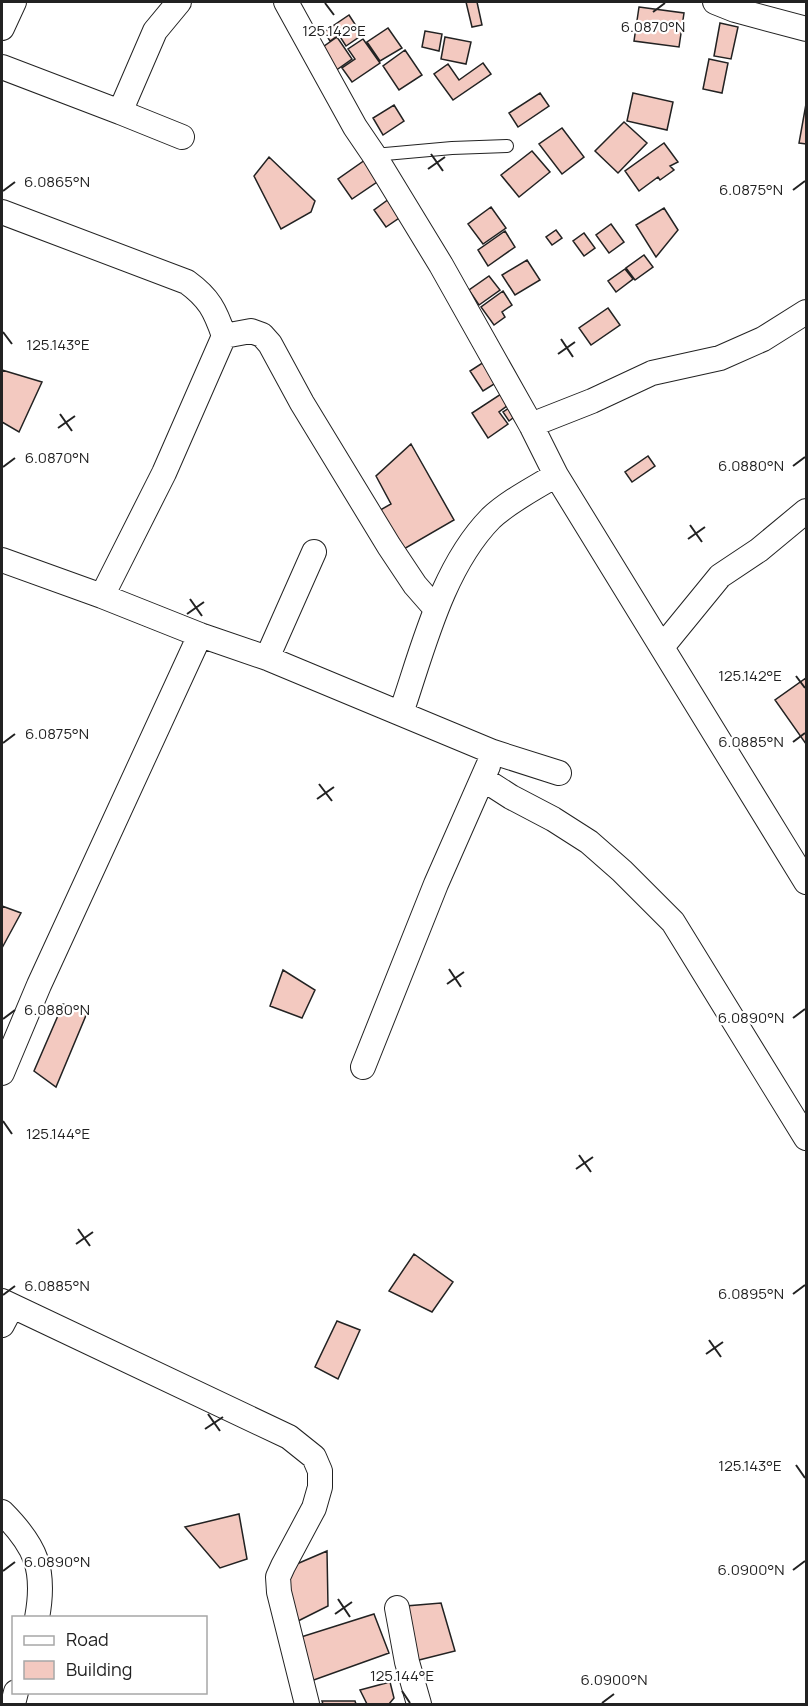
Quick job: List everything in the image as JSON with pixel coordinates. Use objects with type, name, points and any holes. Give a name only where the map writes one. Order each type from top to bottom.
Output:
[{"type":"street","points":[[2,28],[14,2]]},
{"type":"street","points":[[120,112],[155,31],[179,2]]},
{"type":"street","points":[[286,2],[355,127],[441,265],[531,425],[556,475],[807,882]]},
{"type":"street","points":[[715,2],[807,29]]},
{"type":"street","points":[[2,67],[182,137]]},
{"type":"street","points":[[2,212],[187,282],[204,294],[216,312],[224,336],[164,473],[102,596]]},
{"type":"street","points":[[531,425],[652,374],[720,358],[763,339],[807,312]]},
{"type":"street","points":[[224,336],[251,332],[262,335],[270,345],[302,404],[389,546],[415,585],[436,609]]},
{"type":"street","points":[[401,713],[436,609],[466,547],[492,517],[556,475]]},
{"type":"street","points":[[662,647],[720,576],[759,550],[807,511]]},
{"type":"street","points":[[267,658],[314,552]]},
{"type":"street","points":[[2,562],[102,596],[200,635],[267,658],[493,752],[559,773]]},
{"type":"street","points":[[2,1073],[39,985],[200,635]]},
{"type":"street","points":[[363,1067],[436,884],[493,752]]},
{"type":"street","points":[[483,779],[589,842],[673,922],[807,1138]]},
{"type":"street","points":[[5,1311],[289,1437],[314,1457],[320,1471],[320,1487],[314,1508],[278,1577],[279,1592],[307,1704]]},
{"type":"street","points":[[2,1512],[21,1532],[34,1552],[40,1577],[40,1603],[37,1616]]},
{"type":"street","points":[[397,1608],[407,1662],[419,1704]]},
{"type":"lane","points":[[374,155],[452,147],[507,146]]},
{"type":"building","points":[[466,2],[477,2],[482,25],[472,27]]},
{"type":"building","points":[[639,7],[684,13],[679,47],[634,41]]},
{"type":"building","points":[[349,15],[362,35],[346,46],[339,35],[330,41],[324,32]]},
{"type":"building","points":[[720,23],[738,27],[731,59],[714,56]]},
{"type":"building","points":[[388,28],[402,48],[380,61],[367,42]]},
{"type":"building","points":[[425,31],[442,34],[439,51],[422,47]]},
{"type":"building","points":[[337,37],[352,59],[335,71],[320,49]]},
{"type":"building","points":[[445,37],[471,42],[466,64],[441,59]]},
{"type":"building","points":[[363,39],[380,63],[352,82],[342,68],[355,59],[348,49]]},
{"type":"building","points":[[405,50],[422,75],[399,90],[383,66]]},
{"type":"building","points":[[709,59],[728,63],[722,93],[703,89]]},
{"type":"building","points":[[483,63],[491,74],[453,100],[434,74],[448,64],[459,80]]},
{"type":"building","points":[[540,93],[549,106],[518,127],[509,113]]},
{"type":"building","points":[[633,93],[673,102],[667,130],[627,121]]},
{"type":"building","points":[[806,104],[806,144],[799,143]]},
{"type":"building","points":[[394,105],[404,121],[383,135],[373,118]]},
{"type":"building","points":[[624,122],[647,143],[618,173],[595,151]]},
{"type":"building","points":[[562,128],[584,157],[562,174],[539,144]]},
{"type":"building","points":[[664,143],[678,162],[670,166],[674,170],[660,180],[658,177],[639,191],[625,171]]},
{"type":"building","points":[[532,151],[550,172],[519,197],[501,175]]},
{"type":"building","points":[[269,157],[315,201],[311,212],[281,229],[254,176]]},
{"type":"building","points":[[365,160],[380,180],[352,199],[338,179]]},
{"type":"building","points":[[389,199],[402,216],[386,227],[374,210]]},
{"type":"building","points":[[491,207],[506,228],[483,244],[468,224]]},
{"type":"building","points":[[664,208],[678,230],[656,257],[636,225]]},
{"type":"building","points":[[611,224],[624,242],[609,253],[596,235]]},
{"type":"building","points":[[556,230],[562,238],[552,245],[546,237]]},
{"type":"building","points":[[505,231],[515,247],[488,266],[478,250]]},
{"type":"building","points":[[584,233],[595,248],[584,256],[573,241]]},
{"type":"building","points":[[644,255],[653,267],[635,280],[626,268]]},
{"type":"building","points":[[527,260],[540,280],[515,295],[502,275]]},
{"type":"building","points":[[625,269],[633,279],[616,292],[608,281]]},
{"type":"building","points":[[489,276],[500,290],[479,305],[469,290]]},
{"type":"building","points":[[503,291],[512,305],[502,312],[505,317],[494,325],[481,307]]},
{"type":"building","points":[[608,308],[620,325],[591,345],[579,328]]},
{"type":"building","points":[[487,360],[499,381],[483,391],[470,371]]},
{"type":"building","points":[[2,370],[42,382],[19,432],[2,422]]},
{"type":"building","points":[[504,392],[511,403],[499,412],[508,424],[488,438],[472,413]]},
{"type":"building","points":[[512,406],[518,414],[509,421],[503,412]]},
{"type":"building","points":[[411,444],[454,520],[397,553],[375,513],[391,504],[376,476]]},
{"type":"building","points":[[648,456],[655,466],[632,482],[625,472]]},
{"type":"building","points":[[806,678],[806,744],[775,700]]},
{"type":"building","points":[[2,906],[21,913],[2,948]]},
{"type":"building","points":[[283,970],[315,990],[302,1018],[270,1006]]},
{"type":"building","points":[[63,1004],[87,1013],[56,1087],[34,1071]]},
{"type":"building","points":[[414,1254],[453,1282],[432,1312],[389,1291]]},
{"type":"building","points":[[337,1321],[360,1330],[338,1379],[315,1367]]},
{"type":"building","points":[[239,1514],[247,1559],[220,1568],[185,1527]]},
{"type":"building","points":[[327,1551],[328,1606],[292,1624],[285,1569]]},
{"type":"building","points":[[441,1603],[455,1651],[411,1662],[406,1606]]},
{"type":"building","points":[[374,1614],[389,1653],[311,1681],[301,1637]]},
{"type":"building","points":[[390,1682],[394,1698],[389,1704],[367,1704],[360,1690]]},
{"type":"building","points":[[322,1701],[355,1701],[356,1704],[323,1704]]}]
